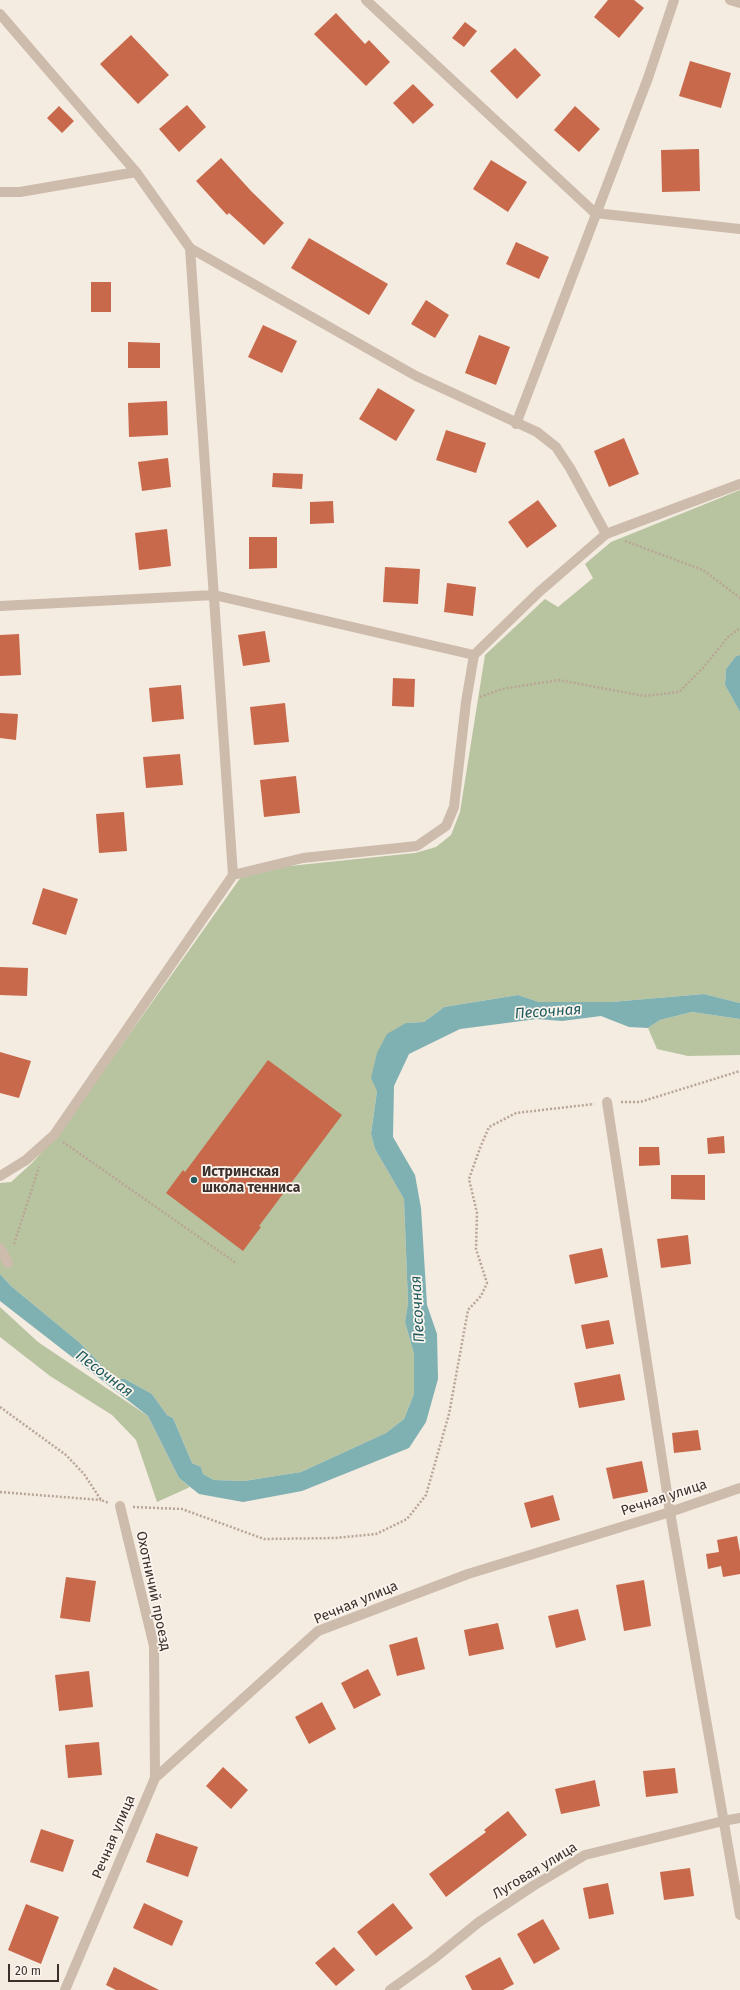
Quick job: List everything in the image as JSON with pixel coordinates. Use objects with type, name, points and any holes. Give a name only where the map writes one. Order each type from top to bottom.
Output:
[{"type":"street","points":[[366,0],[595,214],[740,229]]},
{"type":"street","points":[[516,424],[648,78],[674,0]]},
{"type":"street","points":[[730,0],[740,3]]},
{"type":"street","points":[[0,14],[136,172],[190,248],[416,376],[516,424],[536,432],[556,447],[570,468],[606,534]]},
{"type":"street","points":[[0,192],[20,192],[136,172]]},
{"type":"street","points":[[0,1176],[26,1160],[54,1135],[233,875],[190,248]]},
{"type":"street","points":[[233,875],[303,858],[417,846],[446,826],[454,807],[466,702],[474,655],[539,592],[606,534],[740,484]]},
{"type":"street","points":[[0,606],[214,595],[474,655]]},
{"type":"street","points":[[607,1102],[670,1512],[740,1915]]},
{"type":"street","points":[[0,1248],[8,1263]]},
{"type":"street","name":"Речная улица","points":[[65,1990],[155,1778],[318,1631],[468,1574],[670,1512],[740,1488]]},
{"type":"street","name":"Охотничий проезд","points":[[120,1506],[154,1646],[155,1778]]},
{"type":"street","name":"Луговая улица","points":[[390,1990],[432,1960],[479,1922],[533,1886],[585,1855],[740,1818]]},
{"type":"path","points":[[606,534],[704,570],[740,598]]},
{"type":"path","points":[[466,702],[502,689],[559,680],[644,696],[679,692],[703,668],[728,637],[740,628]]},
{"type":"path","points":[[0,1492],[101,1500],[120,1506],[182,1509],[264,1539],[335,1538],[376,1534],[407,1519],[426,1495],[448,1414],[468,1310],[481,1296],[487,1284],[476,1249],[477,1213],[469,1179],[489,1127],[516,1113],[607,1102],[640,1102],[740,1071]]},
{"type":"path","points":[[54,1135],[236,1263]]},
{"type":"path","points":[[8,1263],[41,1163]]},
{"type":"path","points":[[0,1407],[66,1455],[84,1474],[101,1500]]},
{"type":"green space","points":[[740,490],[740,655],[736,656],[726,669],[725,685],[740,712],[740,1003],[704,994],[611,1002],[539,1002],[518,995],[444,1007],[424,1022],[406,1023],[377,1091],[371,1134],[375,1149],[404,1199],[408,1303],[405,1322],[414,1354],[414,1394],[404,1419],[386,1433],[301,1472],[244,1481],[214,1480],[203,1474],[201,1467],[192,1463],[173,1418],[167,1415],[152,1394],[125,1379],[115,1379],[80,1343],[11,1286],[0,1274],[0,1183],[11,1182],[32,1163],[60,1132],[241,877],[251,870],[415,853],[436,847],[451,835],[460,812],[485,655],[545,599],[558,607],[593,578],[585,564],[611,542]]},
{"type":"green space","points":[[692,1012],[740,1019],[740,1055],[688,1056],[657,1049],[648,1028],[660,1020]]},
{"type":"green space","points":[[0,1307],[38,1342],[148,1416],[179,1478],[190,1487],[157,1502],[136,1440],[112,1415],[50,1376],[0,1337]]},
{"type":"water","points":[[740,655],[740,712],[725,685],[726,669],[736,656]]},
{"type":"water","name":"Песочная","points":[[704,994],[740,1003],[740,1019],[692,1012],[660,1020],[648,1028],[629,1027],[601,1016],[562,1021],[537,1019],[460,1029],[409,1054],[394,1086],[393,1137],[415,1175],[421,1208],[427,1305],[437,1334],[438,1379],[426,1422],[409,1448],[302,1491],[243,1502],[199,1494],[179,1478],[148,1416],[0,1301],[0,1274],[11,1286],[80,1343],[115,1379],[125,1379],[152,1394],[167,1415],[173,1418],[192,1463],[201,1467],[203,1474],[214,1480],[244,1481],[301,1472],[386,1433],[404,1419],[414,1394],[414,1354],[405,1322],[408,1303],[404,1199],[375,1149],[371,1134],[377,1091],[371,1078],[377,1053],[387,1034],[406,1023],[424,1022],[444,1007],[518,995],[539,1002],[611,1002]]},
{"type":"building","points":[[608,0],[634,0],[644,8],[619,38],[594,17]]},
{"type":"building","points":[[336,13],[365,44],[369,40],[390,62],[366,86],[314,34]]},
{"type":"building","points":[[465,22],[477,31],[464,47],[452,38]]},
{"type":"building","points":[[131,35],[169,75],[138,104],[100,64]]},
{"type":"building","points":[[515,48],[541,75],[517,99],[490,71]]},
{"type":"building","points":[[690,61],[731,73],[721,108],[679,96]]},
{"type":"building","points":[[413,84],[434,105],[413,124],[393,103]]},
{"type":"building","points":[[187,105],[206,127],[179,152],[159,129]]},
{"type":"building","points":[[59,106],[74,121],[62,133],[47,118]]},
{"type":"building","points":[[575,106],[600,129],[579,152],[554,130]]},
{"type":"building","points":[[699,149],[700,191],[662,192],[661,150]]},
{"type":"building","points":[[221,158],[252,192],[284,223],[264,245],[229,213],[227,215],[196,181]]},
{"type":"building","points":[[491,160],[527,182],[508,212],[473,189]]},
{"type":"building","points":[[309,238],[388,284],[369,315],[291,268]]},
{"type":"building","points":[[516,242],[549,257],[539,279],[506,264]]},
{"type":"building","points":[[91,282],[111,282],[111,312],[91,312]]},
{"type":"building","points":[[426,300],[449,315],[435,338],[411,324]]},
{"type":"building","points":[[263,325],[297,341],[282,373],[248,357]]},
{"type":"building","points":[[479,335],[510,347],[496,385],[465,373]]},
{"type":"building","points":[[128,342],[160,343],[160,368],[128,368]]},
{"type":"building","points":[[378,388],[415,410],[396,441],[359,419]]},
{"type":"building","points":[[167,401],[168,435],[129,437],[128,403]]},
{"type":"building","points":[[446,430],[486,443],[476,473],[436,460]]},
{"type":"building","points":[[624,438],[639,474],[609,487],[594,451]]},
{"type":"building","points":[[168,458],[171,487],[142,491],[138,462]]},
{"type":"building","points":[[273,473],[303,474],[302,489],[272,487]]},
{"type":"building","points":[[538,500],[557,526],[527,548],[508,522]]},
{"type":"building","points":[[333,501],[334,523],[310,524],[310,502]]},
{"type":"building","points":[[167,529],[171,566],[139,570],[135,533]]},
{"type":"building","points":[[249,537],[277,537],[277,568],[249,569]]},
{"type":"building","points":[[385,567],[420,569],[418,604],[383,602]]},
{"type":"building","points":[[447,583],[476,587],[473,616],[444,612]]},
{"type":"building","points":[[265,631],[270,662],[243,666],[238,635]]},
{"type":"building","points":[[19,634],[21,675],[0,676],[0,635]]},
{"type":"building","points":[[393,678],[415,679],[414,707],[392,706]]},
{"type":"building","points":[[181,685],[184,719],[152,722],[149,688]]},
{"type":"building","points":[[285,703],[289,742],[254,745],[250,707]]},
{"type":"building","points":[[0,713],[18,714],[16,740],[0,738]]},
{"type":"building","points":[[180,754],[183,785],[146,788],[143,757]]},
{"type":"building","points":[[296,776],[300,813],[264,817],[260,780]]},
{"type":"building","points":[[124,812],[127,851],[99,853],[96,814]]},
{"type":"building","points":[[43,888],[78,899],[66,935],[32,924]]},
{"type":"building","points":[[0,967],[28,968],[27,996],[0,995]]},
{"type":"building","points":[[0,1052],[31,1061],[19,1098],[0,1093]]},
{"type":"building","points":[[268,1060],[342,1115],[259,1226],[261,1227],[243,1251],[166,1193],[183,1170],[185,1172]]},
{"type":"building","points":[[724,1136],[725,1153],[708,1154],[707,1138]]},
{"type":"building","points":[[639,1147],[659,1147],[660,1165],[639,1166]]},
{"type":"building","points":[[671,1175],[705,1175],[705,1200],[671,1199]]},
{"type":"building","points":[[688,1235],[691,1264],[661,1268],[657,1239]]},
{"type":"building","points":[[602,1248],[608,1277],[575,1284],[569,1255]]},
{"type":"building","points":[[609,1320],[614,1344],[586,1349],[581,1325]]},
{"type":"building","points":[[620,1374],[625,1400],[579,1408],[574,1383]]},
{"type":"building","points":[[698,1430],[701,1450],[674,1453],[672,1433]]},
{"type":"building","points":[[642,1461],[648,1492],[613,1499],[606,1468]]},
{"type":"building","points":[[553,1495],[560,1520],[531,1528],[524,1503]]},
{"type":"building","points":[[737,1536],[740,1552],[740,1574],[723,1577],[721,1566],[708,1569],[706,1554],[719,1552],[717,1540]]},
{"type":"building","points":[[66,1577],[96,1581],[90,1622],[60,1618]]},
{"type":"building","points":[[644,1580],[651,1626],[624,1631],[616,1585]]},
{"type":"building","points":[[578,1609],[586,1640],[556,1648],[548,1616]]},
{"type":"building","points":[[498,1623],[504,1649],[469,1656],[464,1630]]},
{"type":"building","points":[[417,1637],[425,1669],[397,1676],[389,1645]]},
{"type":"building","points":[[368,1669],[381,1695],[354,1709],[341,1683]]},
{"type":"building","points":[[89,1671],[93,1707],[59,1711],[55,1675]]},
{"type":"building","points":[[322,1702],[336,1729],[309,1744],[295,1717]]},
{"type":"building","points":[[99,1742],[102,1775],[68,1778],[65,1745]]},
{"type":"building","points":[[223,1767],[248,1790],[231,1809],[206,1786]]},
{"type":"building","points":[[675,1768],[678,1793],[646,1797],[643,1771]]},
{"type":"building","points":[[595,1780],[600,1806],[561,1814],[555,1789]]},
{"type":"building","points":[[508,1811],[527,1835],[446,1897],[429,1874],[486,1832],[484,1830]]},
{"type":"building","points":[[41,1829],[74,1840],[63,1872],[30,1862]]},
{"type":"building","points":[[156,1833],[198,1847],[188,1877],[146,1862]]},
{"type":"building","points":[[690,1868],[694,1896],[664,1900],[660,1872]]},
{"type":"building","points":[[608,1883],[614,1914],[589,1919],[583,1888]]},
{"type":"building","points":[[144,1903],[183,1921],[172,1946],[133,1928]]},
{"type":"building","points":[[393,1903],[413,1928],[376,1956],[357,1932]]},
{"type":"building","points":[[26,1904],[59,1917],[41,1964],[8,1950]]},
{"type":"building","points":[[543,1919],[560,1949],[534,1964],[517,1934]]},
{"type":"building","points":[[334,1947],[355,1970],[336,1986],[315,1963]]},
{"type":"building","points":[[500,1957],[514,1984],[503,1990],[472,1990],[465,1976]]},
{"type":"building","points":[[114,1967],[159,1990],[116,1990],[106,1985]]},
{"type":"place","name":"Истринская школа тенниса","points":[[194,1180]]}]
